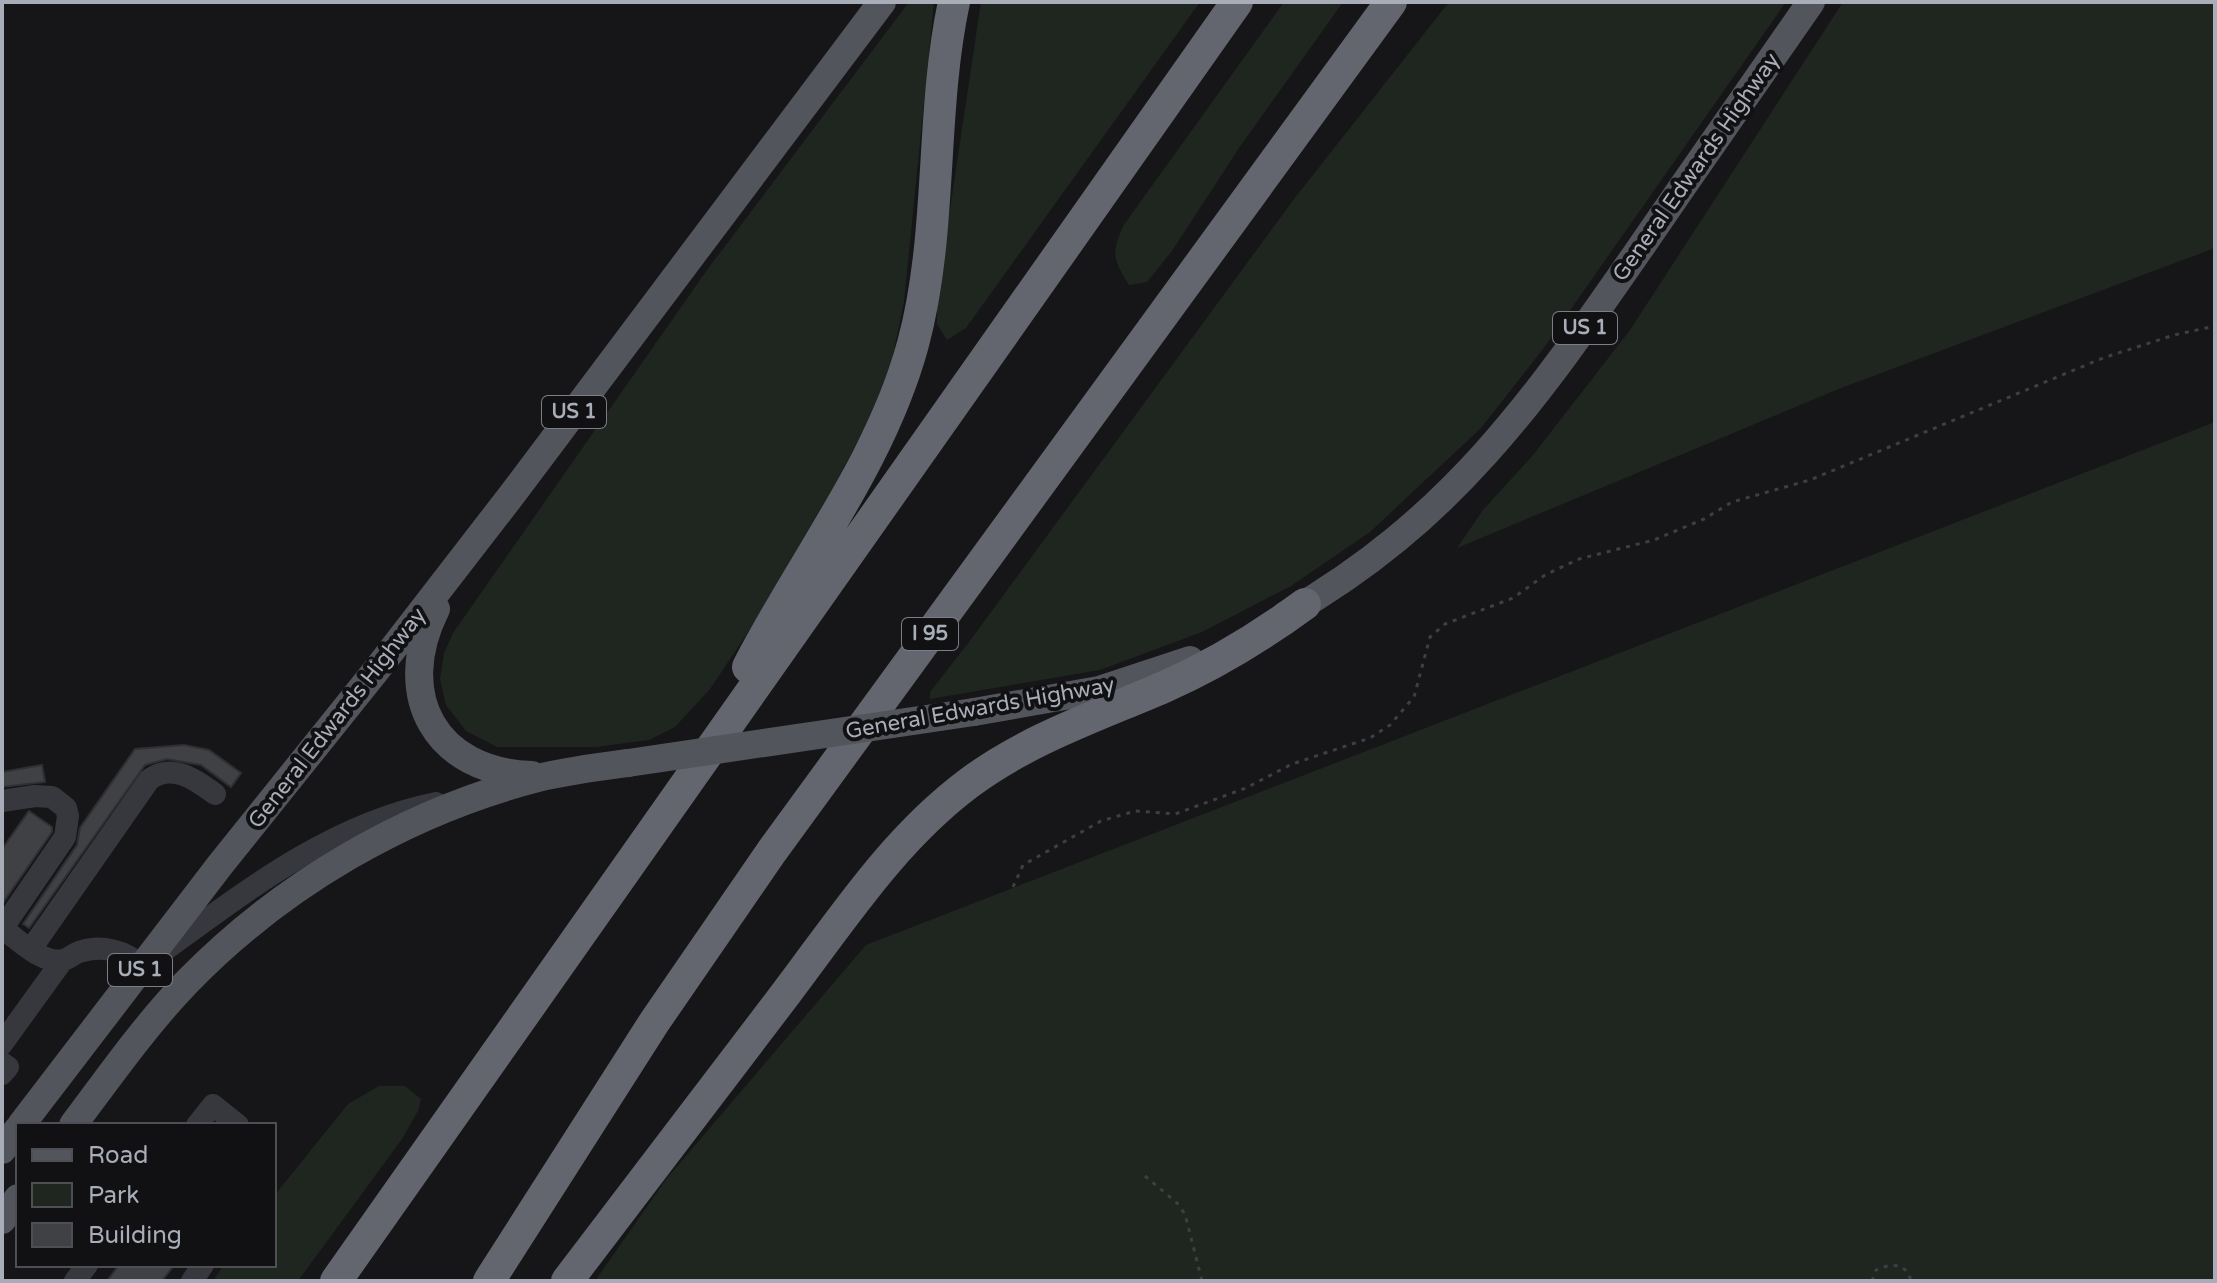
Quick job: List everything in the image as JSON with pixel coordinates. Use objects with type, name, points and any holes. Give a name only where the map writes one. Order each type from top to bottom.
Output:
[{"type":"highway","points":[[692,775],[765,633],[857,477],[901,383],[917,330],[924,289],[954,2]]},
{"type":"highway","points":[[336,1281],[1237,2]]},
{"type":"highway","name":"I 95","points":[[489,1281],[655,1021],[772,851],[1391,2]]},
{"type":"highway","points":[[567,1281],[883,866],[927,818],[969,783],[1016,752],[1208,666],[1261,635],[1305,604]]},
{"type":"main road","name":"General Edwards Highway","points":[[23,1123],[514,492],[882,2]]},
{"type":"main road","name":"General Edwards Highway","points":[[75,1123],[166,1005],[257,919],[358,851],[431,815],[475,797],[554,775],[974,712],[1099,690],[1160,672],[1238,640],[1305,604],[1358,569],[1408,530],[1456,487],[1502,438],[1560,364],[1811,2]]},
{"type":"main road","points":[[514,492],[462,567],[432,618],[419,657],[419,686],[423,705],[437,732],[466,758],[508,773],[554,775]]},
{"type":"main road","name":"General Edwards Highway","points":[[2,1150],[16,1132]]},
{"type":"main road","points":[[2,1220],[16,1201]]},
{"type":"lane","points":[[31,949],[149,780],[159,774],[184,774],[215,794]]},
{"type":"lane","points":[[2,801],[52,797],[66,808],[65,837],[2,928],[45,957],[62,961]]},
{"type":"lane","points":[[2,1044],[62,961],[79,952],[108,950],[125,954],[143,966],[271,874],[318,845],[398,813],[475,797]]},
{"type":"lane","points":[[2,1063],[8,1067],[2,1074]]},
{"type":"lane","points":[[199,1123],[213,1105],[236,1123]]},
{"type":"path","points":[[1013,887],[1023,865],[1108,818],[1135,811],[1175,814],[1246,788],[1292,764],[1370,738],[1390,725],[1414,697],[1425,648],[1437,630],[1445,624],[1513,598],[1561,567],[1579,559],[1654,540],[1704,519],[1732,502],[1810,480],[2103,358],[2174,335],[2215,326]]},
{"type":"path","points":[[1145,1176],[1177,1203],[1185,1214],[1202,1281]]},
{"type":"path","points":[[1872,1281],[1876,1270],[1889,1264],[1898,1265],[1909,1272],[1911,1281]]},
{"type":"green space","points":[[909,2],[934,2],[904,302],[892,360],[870,418],[769,601],[710,689],[675,727],[649,740],[596,747],[497,747],[466,731],[446,705],[440,679],[444,653],[453,633],[707,270]]},
{"type":"green space","points":[[981,2],[1200,2],[966,328],[947,340],[937,324],[937,296]]},
{"type":"green space","points":[[1284,2],[1343,2],[1239,148],[1172,251],[1147,282],[1129,285],[1120,269],[1115,250],[1123,226]]},
{"type":"green space","points":[[1449,2],[1786,2],[1543,349],[1481,428],[1370,532],[1291,586],[1202,632],[1100,670],[930,699],[930,692],[1294,199]]},
{"type":"green space","points":[[1843,2],[2215,2],[2215,248],[1841,388],[1457,548],[1483,510],[1533,455],[1630,330]]},
{"type":"green space","points":[[2215,422],[2215,1281],[595,1281],[667,1178],[866,945]]},
{"type":"green space","points":[[379,1086],[405,1086],[421,1099],[418,1111],[402,1139],[298,1281],[213,1281],[223,1267],[276,1267],[276,1194],[348,1104]]},
{"type":"building","points":[[184,745],[209,750],[241,773],[231,787],[201,765],[167,759],[145,765],[29,928],[23,924],[77,845],[80,828],[135,749]]},
{"type":"building","points":[[42,765],[45,782],[2,787],[2,772]]},
{"type":"building","points":[[29,811],[52,827],[52,832],[2,904],[2,849]]},
{"type":"building","points":[[118,1267],[172,1267],[162,1281],[107,1281]]}]
